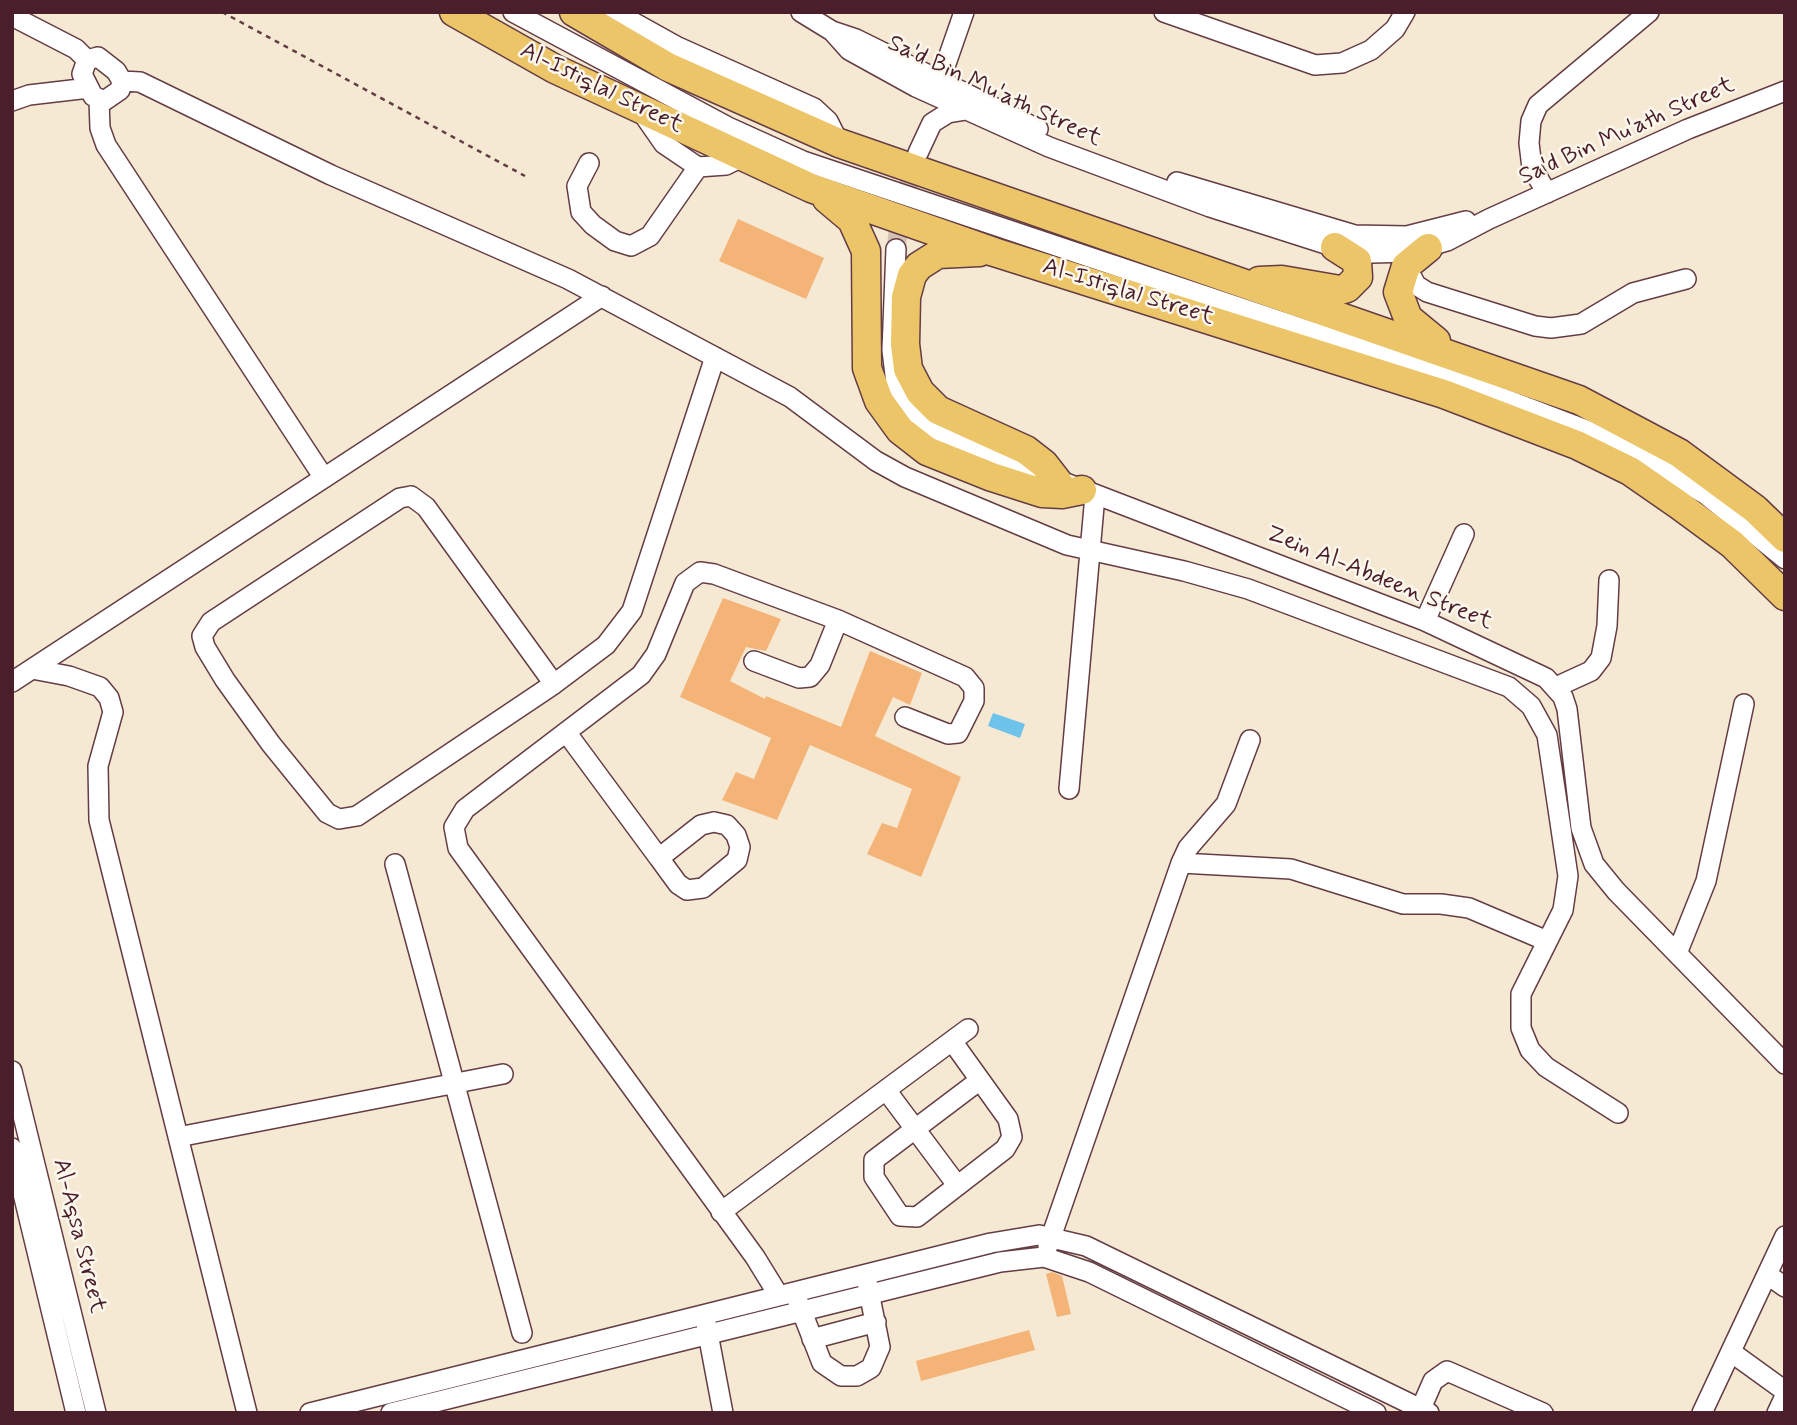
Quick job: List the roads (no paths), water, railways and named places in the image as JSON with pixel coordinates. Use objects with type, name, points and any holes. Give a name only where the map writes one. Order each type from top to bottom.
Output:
[{"type":"highway","name":"Al-Istiqlal Street","points":[[454,12],[555,69],[811,188],[995,252],[1444,394],[1577,445],[1630,471],[1679,505],[1732,544],[1785,596]]},
{"type":"highway","name":"Al-Istiqlal Street","points":[[574,12],[668,67],[839,143],[1239,284],[1455,355],[1578,400],[1657,442],[1719,481],[1755,509],[1785,538]]},
{"type":"highway","points":[[811,188],[845,212],[863,240],[868,262],[867,368],[879,401],[900,430],[927,451],[992,477],[1042,493],[1062,494],[1079,489]]},
{"type":"highway","points":[[1239,284],[1282,280],[1340,290],[1347,288],[1357,276],[1357,261],[1335,247]]},
{"type":"highway","points":[[1429,248],[1406,266],[1398,292],[1402,310],[1415,325],[1455,355]]},
{"type":"highway","points":[[995,252],[938,254],[928,258],[912,275],[907,286],[905,321],[908,369],[920,392],[938,410],[1026,450],[1079,489]]},
{"type":"street","points":[[513,12],[728,127],[803,160],[1456,380],[1605,437],[1705,494],[1785,559]]},
{"type":"street","points":[[531,12],[715,112],[814,156],[1567,411],[1628,439],[1684,470],[1738,507],[1785,548]]},
{"type":"street","points":[[615,12],[678,47],[814,108],[828,121],[839,143]]},
{"type":"street","points":[[801,12],[832,32]]},
{"type":"street","points":[[940,81],[964,12]]},
{"type":"street","points":[[1164,12],[1315,65],[1342,62],[1371,50],[1395,29],[1405,12]]},
{"type":"street","points":[[1547,193],[1532,168],[1529,143],[1531,121],[1538,106],[1649,12]]},
{"type":"street","points":[[12,16],[76,49],[87,60],[103,59],[122,81]]},
{"type":"street","name":"Sa'd Bin Mu'ath Street","points":[[832,32],[856,39],[1133,174],[1355,235],[1407,236],[1469,220],[1489,219]]},
{"type":"street","name":"Sa'd Bin Mu'ath Street","points":[[832,32],[849,50],[916,87],[967,110],[1335,247],[1390,253],[1429,248],[1688,129],[1785,91]]},
{"type":"street","points":[[87,60],[82,74],[94,94],[106,145],[324,478]]},
{"type":"street","points":[[122,81],[136,80],[331,175],[529,259],[790,397],[898,474],[1044,537],[1090,552],[1184,571],[1248,589],[1497,681],[1521,696],[1537,715],[1547,735],[1568,876],[1567,899],[1521,994],[1519,1017],[1524,1039],[1546,1067],[1618,1113]]},
{"type":"street","points":[[12,101],[29,94],[94,94],[113,97],[120,90],[122,81]]},
{"type":"street","points":[[916,87],[925,113],[926,131],[918,153]]},
{"type":"street","points":[[926,131],[947,113],[967,110]]},
{"type":"street","points":[[641,111],[664,144],[698,167],[726,165],[742,157]]},
{"type":"street","points":[[589,163],[577,186],[581,212],[615,241],[631,246],[650,236],[698,167]]},
{"type":"street","name":"Zein Al-Abdeen Street","points":[[896,249],[893,367],[896,383],[911,412],[936,433],[1425,621],[1537,671],[1556,687]]},
{"type":"street","points":[[1406,266],[1416,285],[1427,292],[1535,326],[1566,327],[1595,317],[1646,288],[1686,279]]},
{"type":"street","points":[[1402,310],[1427,292]]},
{"type":"street","points":[[12,682],[602,296]]},
{"type":"street","points":[[554,684],[426,506],[411,496],[400,498],[211,622],[202,636],[225,680],[271,744],[327,813],[338,819],[357,816],[554,684],[606,645],[632,611],[715,357]]},
{"type":"street","points":[[1069,789],[1090,552],[1079,489]]},
{"type":"street","points":[[1425,621],[1464,534]]},
{"type":"street","points":[[867,1284],[876,1322],[879,1354],[871,1368],[857,1376],[841,1376],[827,1369],[811,1339],[802,1312],[762,1266],[721,1212],[455,842],[454,827],[465,808],[641,676],[656,654],[685,583],[694,575],[714,575],[838,620],[965,677],[974,688],[974,701],[958,733],[948,734],[905,717]]},
{"type":"street","points":[[1609,580],[1607,626],[1601,658],[1591,671],[1556,687],[1567,709],[1578,808],[1588,854],[1616,891],[1678,951],[1785,1064]]},
{"type":"street","points":[[754,661],[799,678],[810,677],[820,665],[838,620]]},
{"type":"street","points":[[32,669],[87,681],[100,687],[109,698],[113,712],[111,726],[101,754],[96,784],[99,820],[247,1413]]},
{"type":"street","points":[[1678,951],[1706,881],[1744,704]]},
{"type":"street","points":[[566,732],[659,858]]},
{"type":"street","points":[[1044,1257],[1181,863],[1188,848],[1226,804],[1250,740]]},
{"type":"street","points":[[1181,863],[1291,869],[1403,904],[1441,904],[1469,908],[1547,941]]},
{"type":"street","points":[[395,864],[522,1333]]},
{"type":"street","points":[[721,1212],[968,1029]]},
{"type":"street","points":[[952,1041],[1011,1123],[1012,1137],[1005,1149],[917,1217],[909,1219],[897,1212],[874,1177],[872,1166],[877,1156],[980,1080]]},
{"type":"street","name":"Al-Aqsa Street","points":[[12,1071],[96,1413]]},
{"type":"street","points":[[178,1137],[503,1074]]},
{"type":"street","points":[[886,1090],[957,1185]]},
{"type":"street","name":"Al-Aqsa Street","points":[[12,1148],[76,1413]]},
{"type":"street","points":[[391,1413],[802,1312],[867,1284],[1006,1240],[1052,1236],[1086,1246],[1423,1411],[1436,1376],[1447,1371],[1543,1413]]},
{"type":"street","points":[[1702,1413],[1785,1236]]},
{"type":"street","points":[[310,1413],[348,1408],[418,1385],[786,1294],[867,1284],[1012,1259],[1044,1257],[1079,1267],[1376,1413]]},
{"type":"street","points":[[1768,1275],[1785,1287]]},
{"type":"street","points":[[1187,1318],[1197,1299]]},
{"type":"street","points":[[704,1315],[721,1413]]},
{"type":"street","points":[[811,1339],[876,1322]]},
{"type":"street","points":[[1731,1352],[1785,1393],[1777,1413]]},
{"type":"street","points":[[1301,1376],[1311,1355]]},
{"type":"street","points":[[418,1385],[422,1405]]},
{"type":"water","points":[[993,713],[1025,724],[1020,738],[988,726]]},
{"type":"tunnel","points":[[896,249],[901,209],[917,157]]}]
